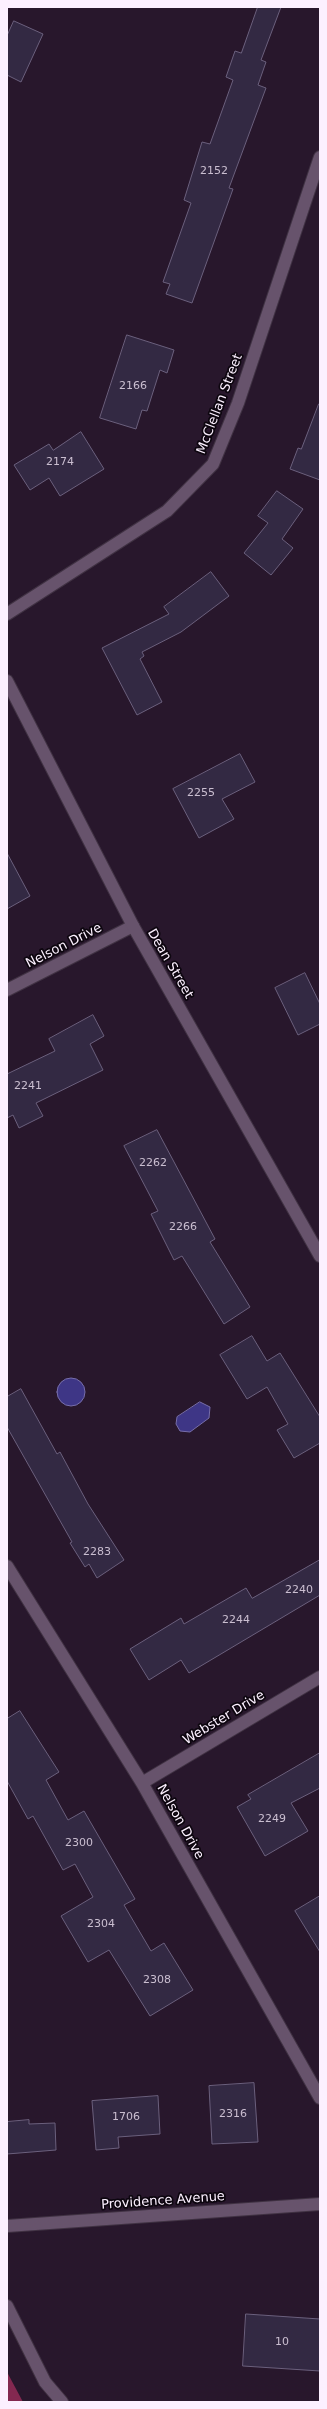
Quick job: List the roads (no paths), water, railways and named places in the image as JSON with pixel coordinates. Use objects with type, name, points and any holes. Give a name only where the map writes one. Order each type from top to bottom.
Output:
[{"type":"street","name":"McClellan Street","points":[[7,614],[167,511],[213,464],[238,403],[320,157]]},
{"type":"street","name":"Dean Street","points":[[7,680],[133,926],[320,1256]]},
{"type":"street","name":"Nelson Drive","points":[[7,990],[133,926]]},
{"type":"street","name":"Nelson Drive","points":[[7,1566],[142,1783],[320,2098]]},
{"type":"street","name":"Webster Drive","points":[[142,1783],[320,1677]]},
{"type":"street","name":"Providence Avenue","points":[[7,2226],[320,2204]]},
{"type":"street","points":[[7,2306],[45,2382],[62,2402]]}]
